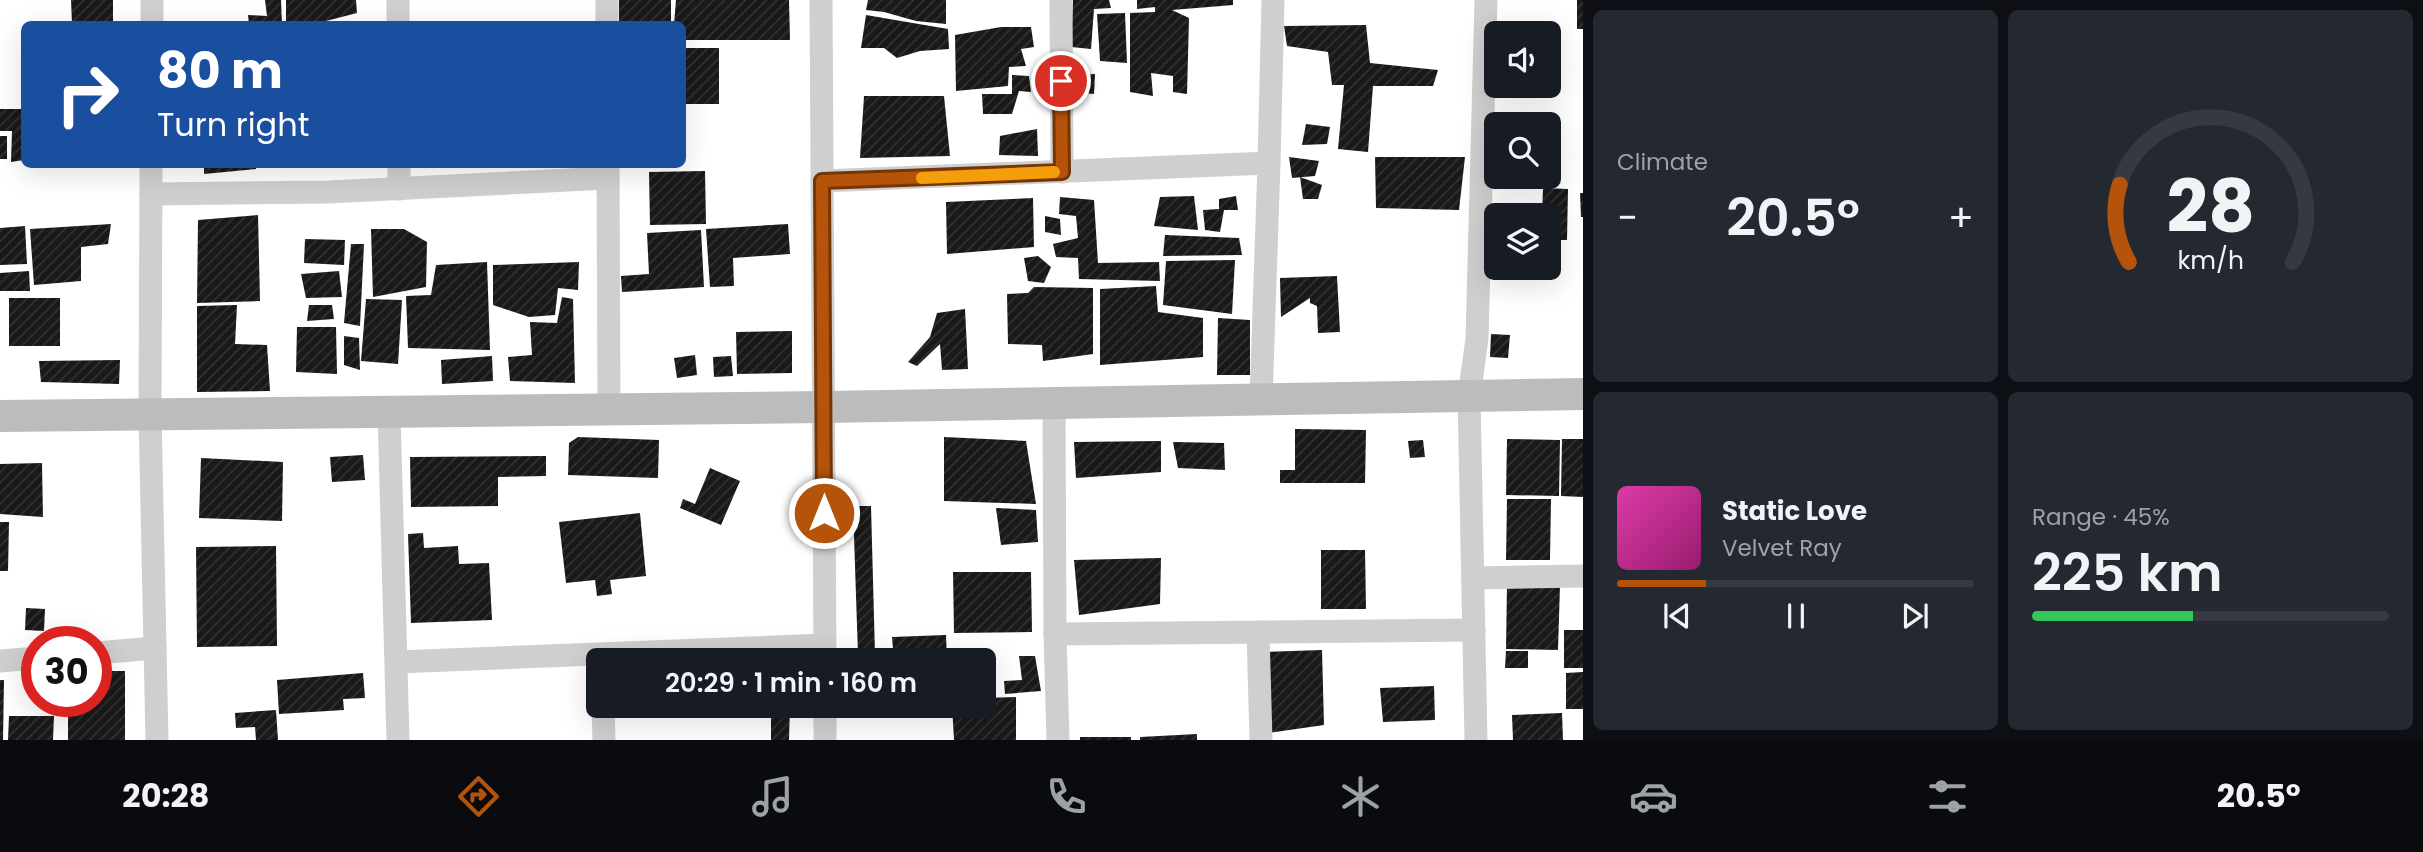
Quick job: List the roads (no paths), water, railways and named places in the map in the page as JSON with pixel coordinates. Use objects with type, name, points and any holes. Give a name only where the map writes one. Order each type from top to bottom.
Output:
[{"type":"main road","points":[[0,416],[824,407],[1583,394]]},
{"type":"street","points":[[152,0],[152,21]]},
{"type":"street","points":[[398,0],[398,21]]},
{"type":"street","points":[[607,0],[607,21]]},
{"type":"street","points":[[821,0],[825,648]]},
{"type":"street","points":[[1061,0],[1062,172]]},
{"type":"street","points":[[1261,400],[1273,0]]},
{"type":"street","points":[[1476,740],[1469,396],[1477,339],[1486,0]]},
{"type":"street","points":[[822,181],[1269,163]]},
{"type":"street","points":[[151,168],[150,414],[157,740]]},
{"type":"street","points":[[399,168],[399,189]]},
{"type":"street","points":[[151,194],[399,189],[608,171],[609,409]]},
{"type":"street","points":[[1054,403],[1058,740]]},
{"type":"street","points":[[389,412],[398,740]]},
{"type":"street","points":[[1473,578],[1583,576]]},
{"type":"street","points":[[1055,634],[1474,630]]},
{"type":"street","points":[[1258,632],[1261,740]]},
{"type":"street","points":[[112,652],[155,648]]},
{"type":"street","points":[[397,662],[586,657]]},
{"type":"street","points":[[0,661],[21,659]]},
{"type":"street","points":[[603,718],[604,740]]},
{"type":"street","points":[[825,718],[825,740]]}]
